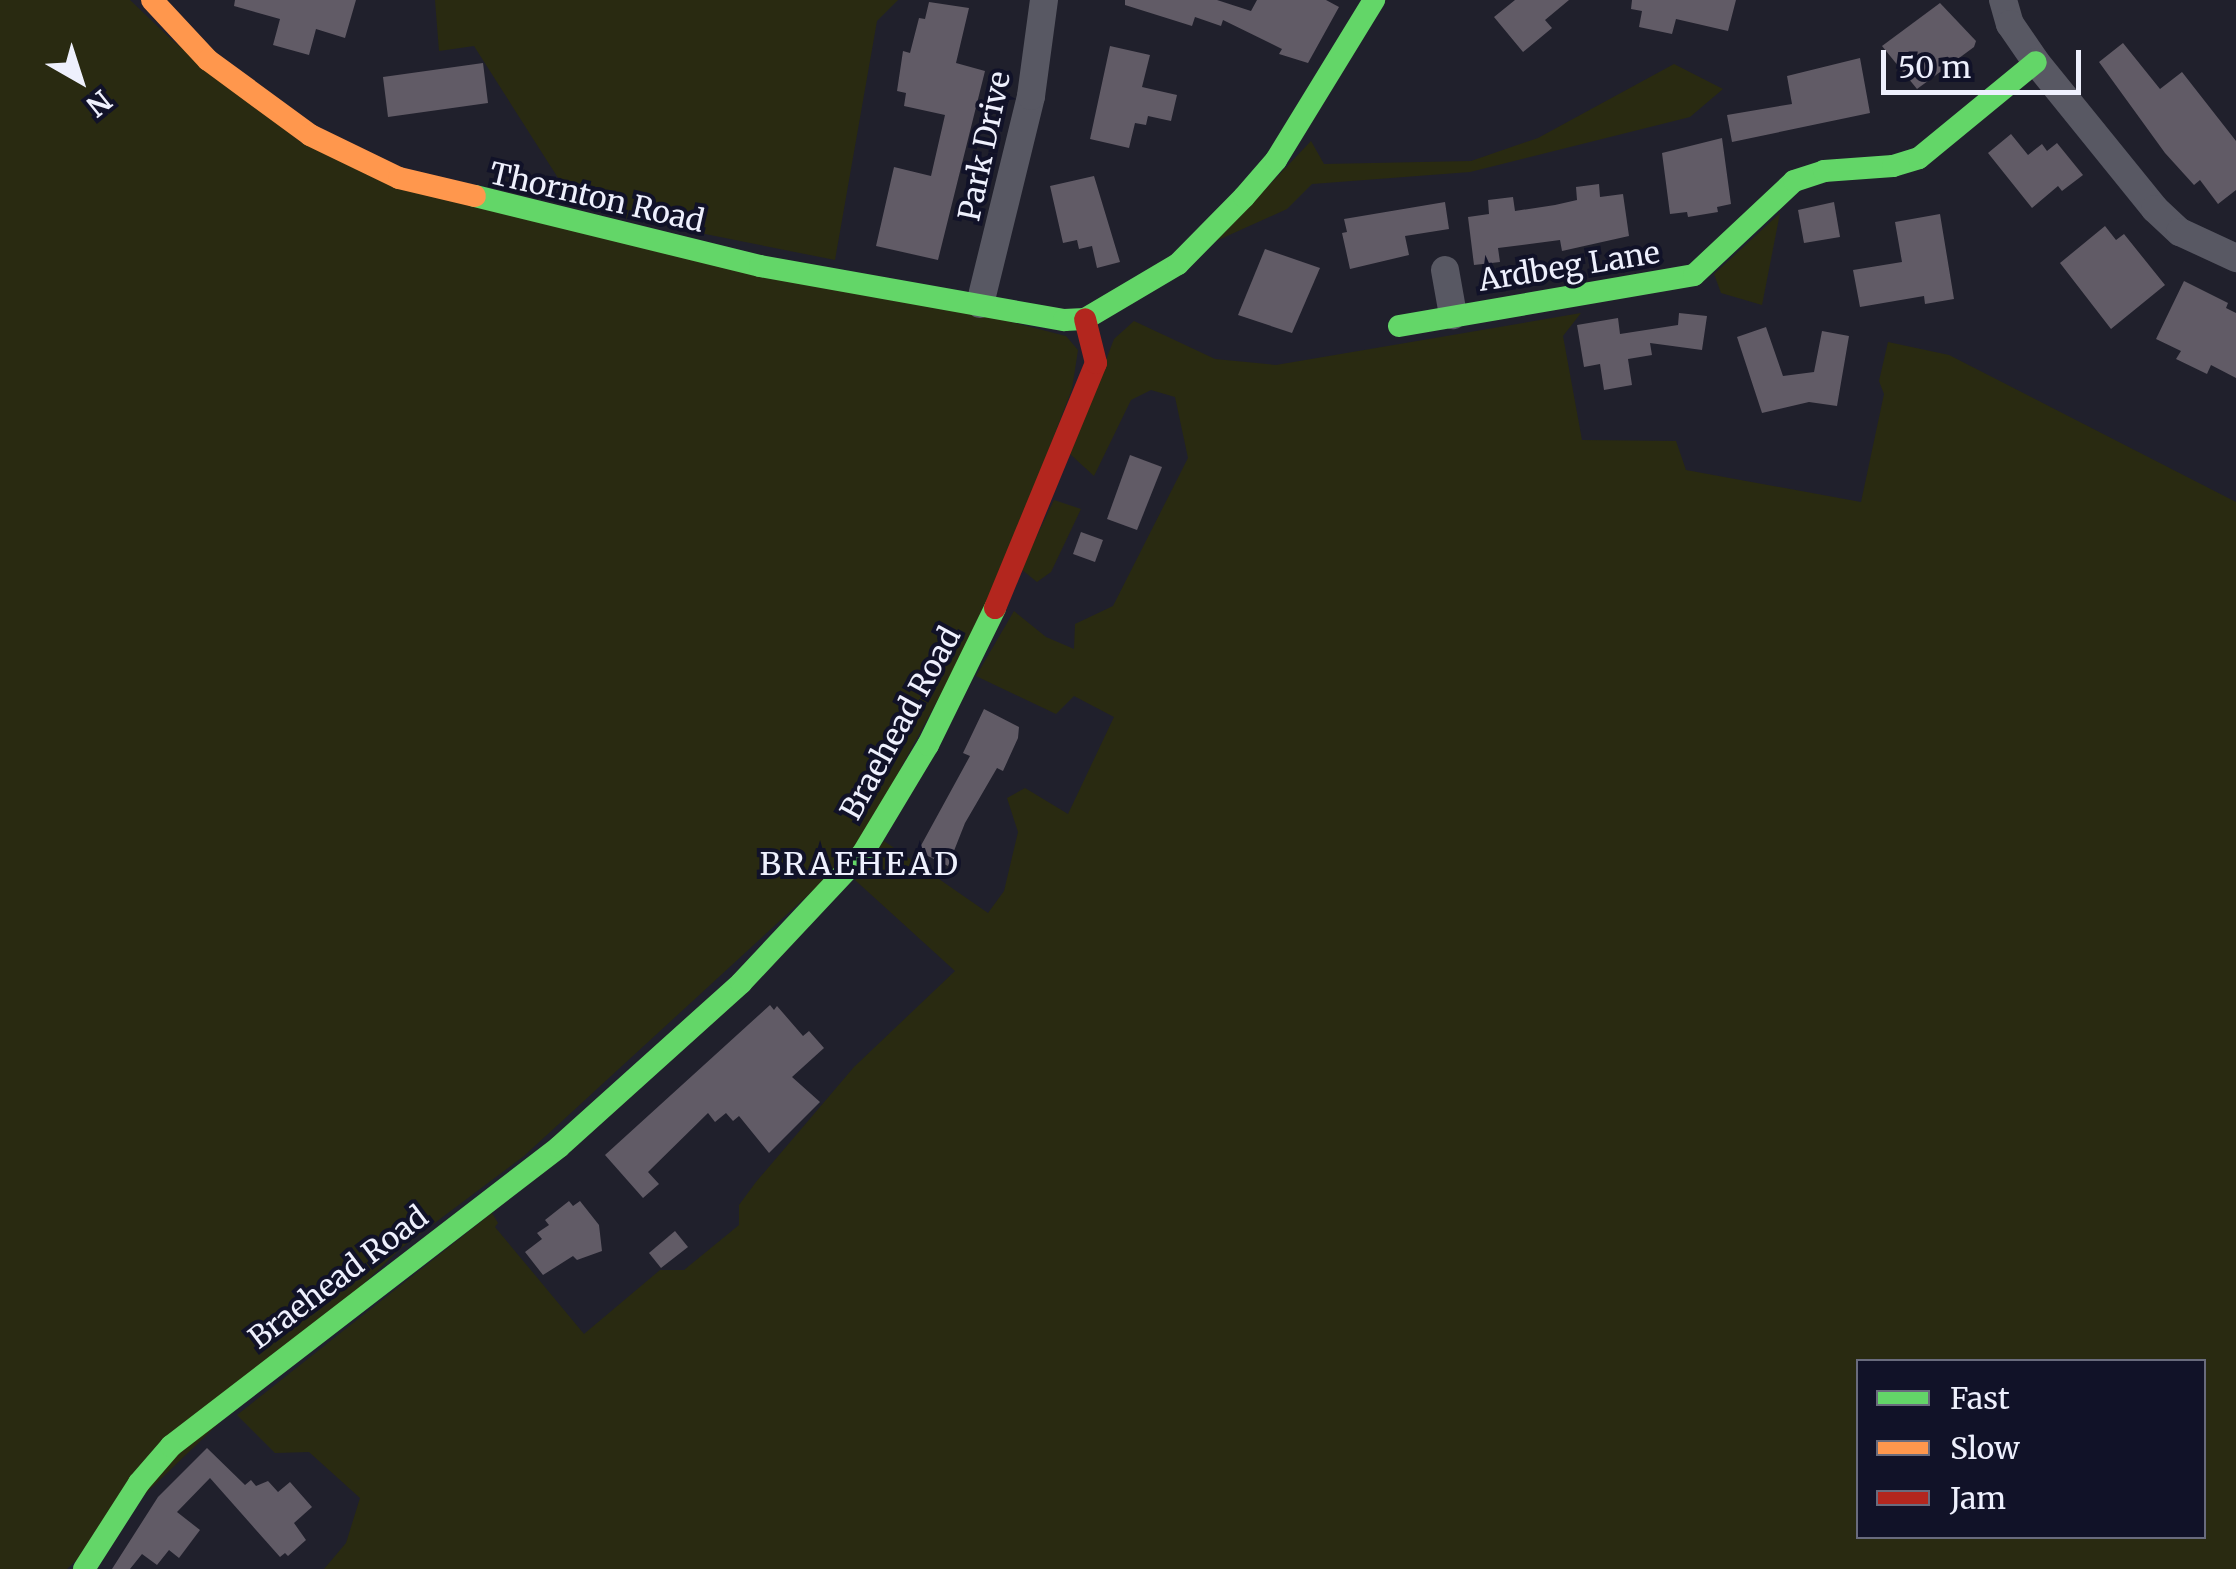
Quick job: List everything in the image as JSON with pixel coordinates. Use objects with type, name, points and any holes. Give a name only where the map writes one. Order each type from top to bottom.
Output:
[{"type":"street","name":"Thornton Road","points":[[152,0],[208,60],[255,98],[310,135],[399,178],[760,266],[1064,320],[1085,319]]},
{"type":"street","name":"Park Drive","points":[[980,304],[1031,96],[1044,0]]},
{"type":"street","points":[[1085,319],[1178,264],[1244,197],[1276,160],[1374,0]]},
{"type":"street","points":[[2004,0],[2010,24],[2036,62],[2155,209],[2180,232],[2236,258]]},
{"type":"street","name":"Ardbeg Lane","points":[[1399,326],[1694,275],[1794,181],[1824,171],[1894,166],[1919,158],[2036,62]]},
{"type":"street","points":[[1444,270],[1452,315]]},
{"type":"street","name":"Braehead Road","points":[[84,1569],[139,1483],[170,1446],[559,1147],[742,983],[863,853],[928,746],[982,638],[1096,362],[1085,319]]},
{"type":"green space","points":[[0,0],[130,0],[173,41],[302,143],[1066,336],[1078,350],[1072,389],[989,605],[856,851],[524,1156],[400,1249],[67,1569],[0,1569]]},
{"type":"green space","points":[[435,0],[898,0],[877,21],[835,260],[610,215],[574,203],[474,46],[439,51]]},
{"type":"green space","points":[[1674,64],[1723,89],[1690,117],[1470,172],[1312,184],[1287,209],[1216,241],[1311,141],[1324,164],[1471,161],[1538,138]]},
{"type":"green space","points":[[1780,213],[1762,305],[1721,293],[1714,274]]},
{"type":"green space","points":[[1581,313],[1563,336],[1582,440],[1676,441],[1686,470],[1861,502],[1884,394],[1879,381],[1888,342],[1949,355],[2236,502],[2236,1569],[324,1569],[346,1543],[360,1498],[309,1452],[275,1453],[237,1415],[492,1213],[498,1223],[495,1227],[584,1334],[660,1270],[684,1270],[739,1225],[739,1205],[756,1182],[854,1067],[955,971],[855,880],[884,841],[988,913],[1004,891],[1018,832],[1007,798],[1025,788],[1068,814],[1114,717],[1074,696],[1056,714],[976,676],[1014,611],[1046,637],[1074,649],[1075,624],[1113,606],[1188,458],[1175,397],[1151,390],[1131,400],[1094,476],[1070,454],[1114,339],[1134,321],[1215,359],[1276,365]]},
{"type":"green space","points":[[1054,500],[1081,509],[1051,572],[1037,582],[1021,569]]},
{"type":"building","points":[[235,0],[356,0],[345,38],[316,29],[309,55],[273,45],[280,19],[234,6]]},
{"type":"building","points":[[1125,0],[1217,0],[1251,11],[1257,0],[1326,0],[1339,7],[1308,63],[1279,54],[1282,49],[1223,20],[1221,26],[1195,17],[1192,26],[1125,5]]},
{"type":"building","points":[[1515,0],[1569,0],[1545,20],[1552,28],[1523,52],[1494,17]]},
{"type":"building","points":[[1632,0],[1736,0],[1728,31],[1676,19],[1672,34],[1639,27],[1642,11],[1631,9]]},
{"type":"building","points":[[929,2],[969,8],[956,63],[985,71],[938,260],[876,246],[894,167],[931,176],[945,115],[904,106],[906,93],[897,91],[903,51],[910,53],[919,18],[925,19]]},
{"type":"building","points":[[1940,3],[1976,41],[1974,47],[1917,89],[1882,46]]},
{"type":"building","points":[[2123,43],[2160,89],[2182,72],[2236,141],[2236,190],[2218,204],[2200,180],[2194,185],[2165,153],[2099,62]]},
{"type":"building","points":[[1110,46],[1150,55],[1142,87],[1177,95],[1171,121],[1148,116],[1146,125],[1135,123],[1129,148],[1090,139]]},
{"type":"building","points":[[1860,58],[1870,113],[1732,142],[1727,115],[1792,104],[1787,76]]},
{"type":"building","points":[[483,63],[488,103],[388,117],[383,77]]},
{"type":"building","points":[[2011,134],[2028,155],[2042,144],[2047,151],[2057,143],[2083,175],[2062,191],[2058,186],[2032,208],[1988,153]]},
{"type":"building","points":[[1722,138],[1731,204],[1717,207],[1718,212],[1688,217],[1687,212],[1670,214],[1662,153]]},
{"type":"building","points":[[1094,176],[1120,262],[1097,268],[1092,246],[1079,249],[1077,240],[1063,243],[1050,186]]},
{"type":"building","points":[[1599,184],[1600,197],[1623,194],[1629,236],[1562,251],[1560,240],[1498,248],[1500,262],[1474,265],[1468,217],[1489,214],[1488,200],[1513,197],[1515,211],[1577,200],[1576,187]]},
{"type":"building","points":[[1445,202],[1449,229],[1405,236],[1409,255],[1350,269],[1342,233],[1347,232],[1344,219]]},
{"type":"building","points":[[1834,202],[1840,237],[1804,243],[1798,210]]},
{"type":"building","points":[[1940,214],[1954,299],[1925,304],[1924,296],[1860,307],[1853,270],[1902,262],[1895,222]]},
{"type":"building","points":[[2105,226],[2116,240],[2124,234],[2165,285],[2111,329],[2060,263]]},
{"type":"building","points":[[1265,249],[1320,268],[1292,333],[1238,315]]},
{"type":"building","points":[[2184,281],[2228,303],[2226,308],[2236,313],[2236,378],[2211,365],[2207,374],[2176,359],[2181,351],[2156,339]]},
{"type":"building","points":[[1679,313],[1707,316],[1702,350],[1650,343],[1652,355],[1628,359],[1632,385],[1604,390],[1600,364],[1584,367],[1577,325],[1618,318],[1620,334],[1678,325]]},
{"type":"building","points":[[1766,327],[1783,376],[1814,372],[1822,331],[1849,336],[1837,406],[1809,402],[1762,413],[1737,337]]},
{"type":"building","points":[[1130,455],[1162,467],[1137,530],[1107,519]]},
{"type":"building","points":[[1081,532],[1103,540],[1095,562],[1073,554]]},
{"type":"building","points":[[984,709],[1019,727],[1018,738],[1003,771],[997,768],[965,823],[948,866],[918,851],[970,756],[963,753]]},
{"type":"building","points":[[770,1005],[774,1010],[777,1006],[803,1036],[809,1031],[824,1048],[792,1077],[820,1102],[769,1153],[739,1116],[733,1121],[726,1113],[715,1122],[708,1113],[648,1172],[659,1184],[643,1198],[605,1155]]},
{"type":"building","points":[[569,1201],[573,1206],[580,1201],[599,1225],[602,1251],[577,1260],[573,1256],[543,1275],[525,1252],[542,1239],[537,1233],[549,1225],[545,1220]]},
{"type":"building","points":[[675,1231],[688,1247],[661,1268],[649,1253]]},
{"type":"building","points":[[207,1448],[245,1485],[251,1480],[256,1486],[268,1481],[278,1492],[290,1482],[312,1507],[294,1523],[306,1540],[288,1556],[285,1553],[280,1557],[210,1478],[177,1512],[200,1530],[179,1558],[169,1550],[157,1565],[142,1554],[130,1569],[112,1569],[158,1497]]},
{"type":"traffic: fast","points":[[475,196],[760,266],[1064,320],[1085,319],[1178,264],[1244,197],[1276,160],[1374,0]]},
{"type":"traffic: fast","points":[[1399,326],[1694,275],[1794,181],[1824,171],[1893,166],[1919,158],[2036,62]]},
{"type":"traffic: fast","points":[[84,1569],[139,1483],[171,1446],[559,1147],[741,983],[863,853],[928,745],[995,608]]},
{"type":"traffic: slow","points":[[152,0],[208,60],[310,135],[399,178],[475,196]]},
{"type":"traffic: jam","points":[[995,608],[1096,363],[1085,319]]},
{"type":"district","name":"BRAEHEAD","points":[[860,864]]}]
